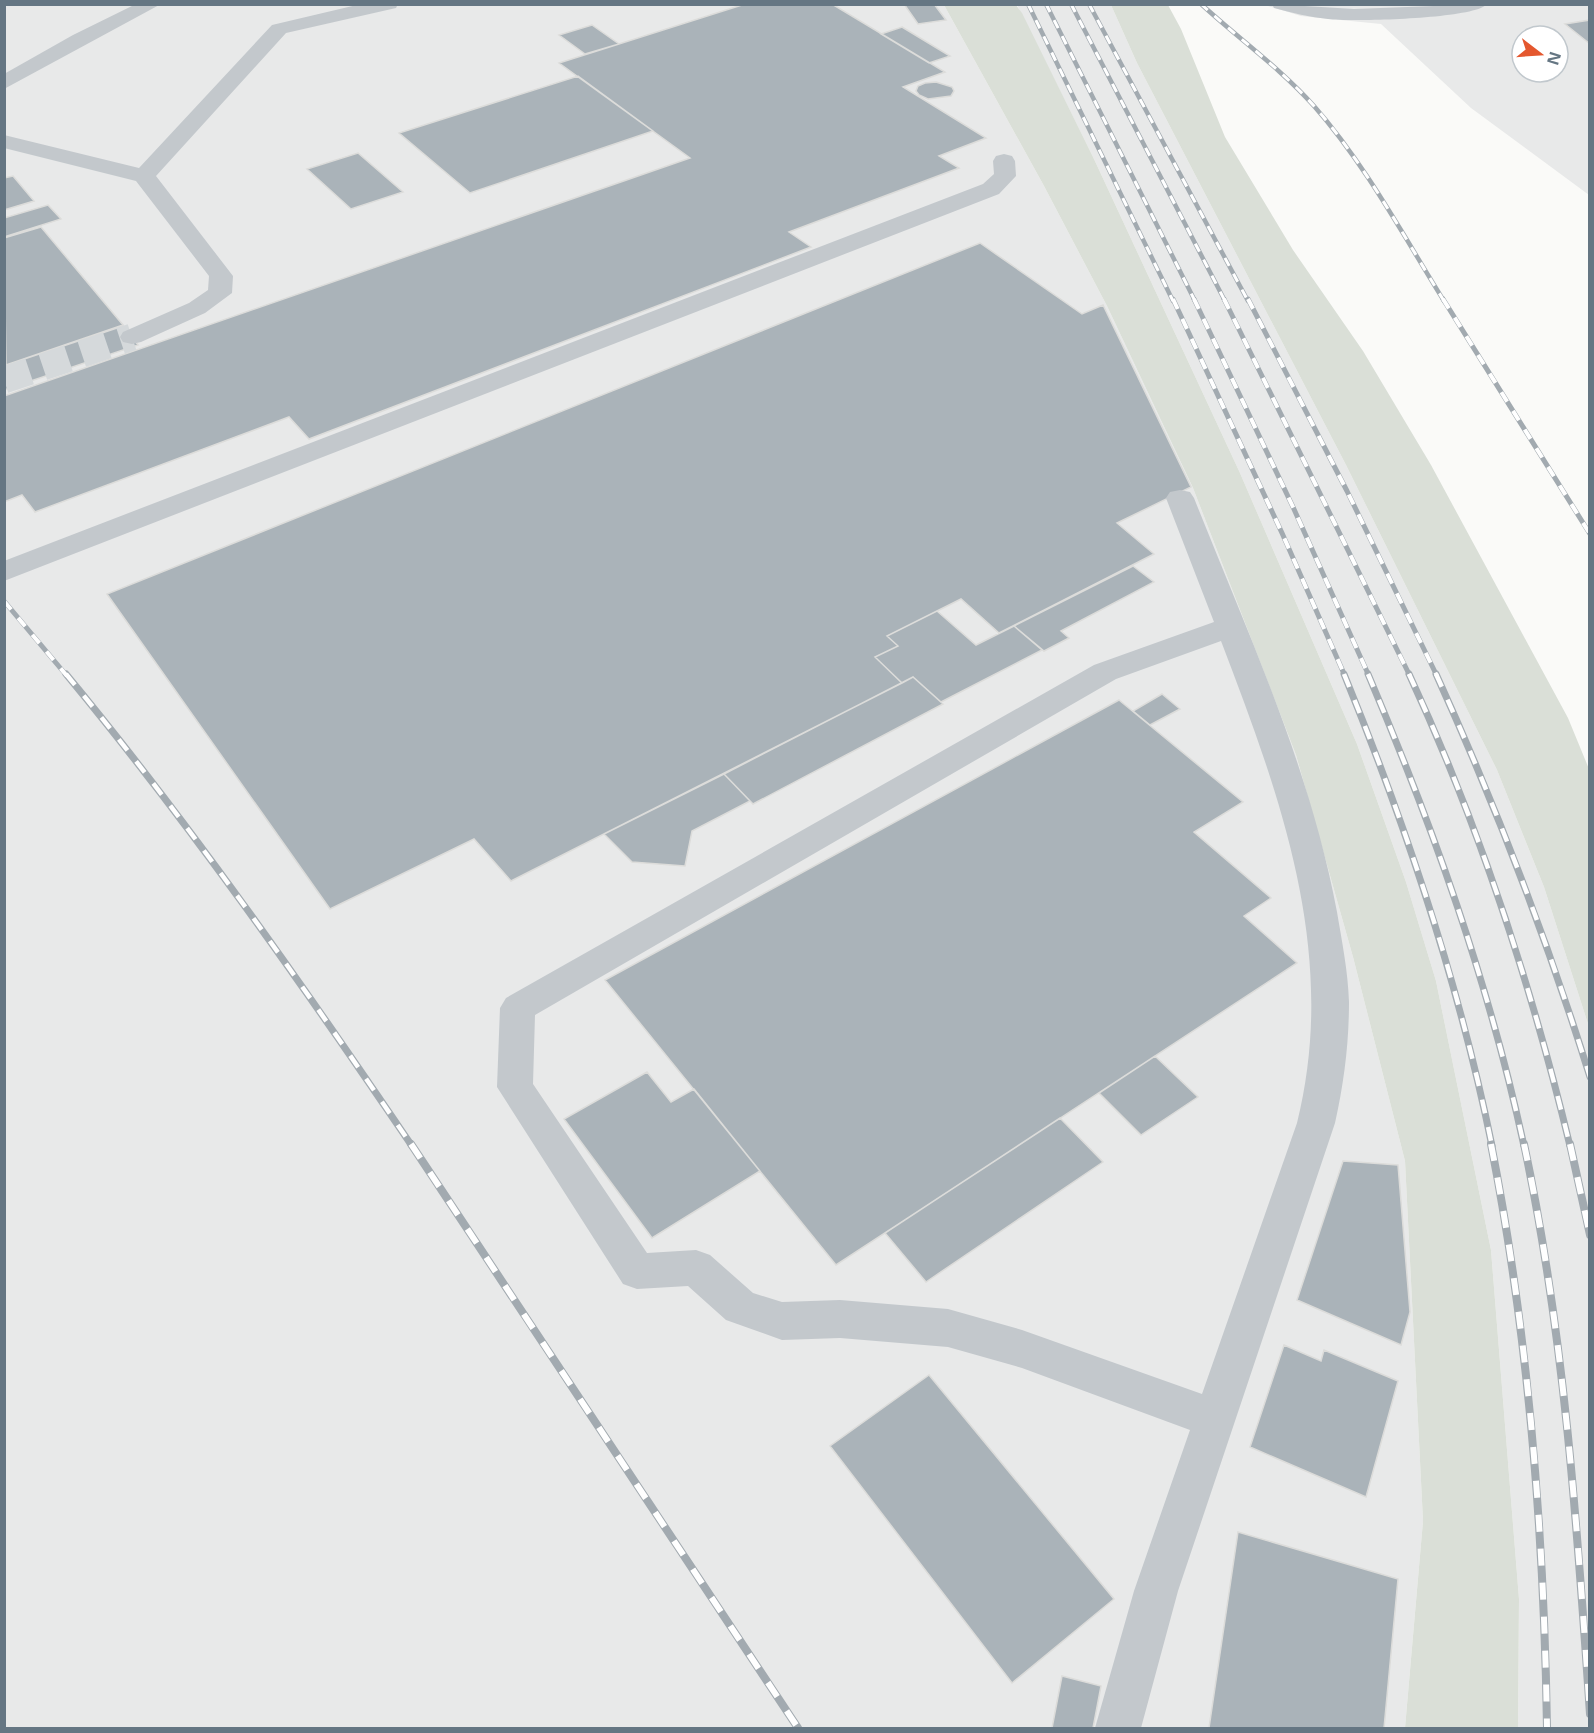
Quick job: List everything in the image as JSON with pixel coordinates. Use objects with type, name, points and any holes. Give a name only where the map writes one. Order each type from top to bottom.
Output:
[{"type":"lane","points":[[4,71],[71,29],[120,4]]},
{"type":"lane","points":[[4,82],[80,39],[152,4]]},
{"type":"lane","points":[[144,176],[279,29],[389,4]]},
{"type":"lane","points":[[1282,5],[1334,4]]},
{"type":"lane","points":[[1282,5],[1311,12],[1374,16],[1478,4]]},
{"type":"lane","points":[[4,141],[144,176],[220,276],[220,293],[197,308],[132,337]]},
{"type":"lane","points":[[4,572],[991,189],[1005,176],[1004,161]]},
{"type":"lane","points":[[1118,1728],[1156,1591],[1316,1123],[1326,1081],[1331,1002],[1329,965],[1313,873],[1285,767],[1180,498]]},
{"type":"lane","points":[[1215,1419],[1023,1349],[948,1328],[840,1319],[782,1321],[740,1307],[696,1268],[637,1271],[515,1087],[518,1008],[1105,672],[1231,627]]},
{"type":"shaded area","points":[[5,5],[944,5],[1107,306],[1193,488],[1296,755],[1353,957],[1405,1161],[1423,1521],[1405,1728],[5,1728]]},
{"type":"shaded area","points":[[944,5],[1016,5],[1022,13],[1094,159],[1240,473],[1357,744],[1406,882],[1436,981],[1491,1250],[1519,1599],[1518,1728],[1405,1728],[1423,1521],[1405,1161],[1353,957],[1296,755],[1193,488],[1107,306]]},
{"type":"shaded area","points":[[1017,5],[1111,5],[1137,63],[1346,465],[1497,770],[1544,887],[1589,1027],[1589,1728],[1518,1728],[1519,1599],[1491,1250],[1436,981],[1406,882],[1357,744],[1240,473],[1094,159]]},
{"type":"shaded area","points":[[1111,5],[1168,5],[1181,29],[1225,137],[1293,250],[1363,351],[1431,465],[1568,718],[1589,769],[1589,1027],[1544,887],[1497,770],[1346,465],[1137,63]]},
{"type":"shaded area","points":[[1265,5],[1589,5],[1589,195],[1471,108],[1381,24],[1301,16]]},
{"type":"building","points":[[745,4],[832,4],[945,72],[903,87],[986,138],[939,156],[959,168],[789,232],[811,247],[309,439],[289,417],[35,512],[22,495],[4,502],[4,396],[690,158],[559,63]]},
{"type":"building","points":[[904,4],[934,4],[946,20],[918,24]]},
{"type":"building","points":[[1590,20],[1590,44],[1570,28],[1570,24],[1565,24]]},
{"type":"building","points":[[592,25],[619,44],[585,54],[559,35]]},
{"type":"building","points":[[902,27],[950,56],[929,63],[881,34]]},
{"type":"building","points":[[578,76],[653,131],[470,193],[399,133]]},
{"type":"building","points":[[936,82],[952,87],[954,91],[951,96],[928,99],[916,91],[918,86]]},
{"type":"building","points":[[358,153],[403,192],[351,209],[307,169]]},
{"type":"building","points":[[13,176],[34,201],[4,210],[4,178]]},
{"type":"building","points":[[48,205],[61,219],[4,237],[4,218]]},
{"type":"building","points":[[41,227],[123,325],[6,365],[4,238]]},
{"type":"building","points":[[980,243],[1082,314],[1103,305],[1191,487],[1117,523],[1154,554],[999,633],[961,599],[887,636],[898,646],[875,657],[902,683],[511,881],[474,839],[330,909],[107,594]]},
{"type":"building","points":[[123,326],[138,345],[4,390],[4,362],[6,365]]},
{"type":"building","points":[[1133,566],[1154,582],[1061,631],[1069,638],[1044,651],[1014,626]]},
{"type":"building","points":[[937,611],[976,645],[1014,626],[1042,650],[941,702],[913,677],[902,683],[875,657],[898,646],[887,636]]},
{"type":"building","points":[[913,677],[943,704],[753,804],[724,774]]},
{"type":"building","points":[[1162,694],[1180,709],[1150,725],[1133,711]]},
{"type":"building","points":[[1119,700],[1243,802],[1194,832],[1271,898],[1244,916],[1297,963],[836,1265],[605,980]]},
{"type":"building","points":[[724,774],[750,801],[692,831],[685,866],[632,862],[604,834]]},
{"type":"building","points":[[1155,1056],[1198,1097],[1141,1135],[1099,1093]]},
{"type":"building","points":[[647,1072],[671,1102],[694,1089],[760,1171],[652,1238],[564,1119]]},
{"type":"building","points":[[1060,1118],[1103,1162],[926,1282],[885,1233]]},
{"type":"building","points":[[1343,1161],[1398,1165],[1410,1312],[1401,1345],[1297,1300]]},
{"type":"building","points":[[1284,1345],[1321,1361],[1324,1350],[1398,1381],[1366,1497],[1250,1447]]},
{"type":"building","points":[[929,1375],[1114,1599],[1012,1683],[830,1446]]},
{"type":"building","points":[[1238,1532],[1398,1579],[1384,1728],[1209,1728]]},
{"type":"building","points":[[1062,1676],[1101,1686],[1093,1728],[1052,1728]]},
{"type":"tunnel","points":[[4,380],[132,337]]},
{"type":"railway","points":[[1028,4],[1173,301]]},
{"type":"railway","points":[[1046,4],[1194,299]]},
{"type":"railway","points":[[1071,4],[1225,300]]},
{"type":"railway","points":[[1089,4],[1248,301]]},
{"type":"railway","points":[[1201,4],[1287,79],[1333,128],[1383,201],[1444,301]]},
{"type":"railway","points":[[1173,299],[1282,533],[1345,676]]},
{"type":"railway","points":[[1194,299],[1293,507],[1369,676]]},
{"type":"railway","points":[[1248,299],[1347,491],[1437,676]]},
{"type":"railway","points":[[1443,299],[1590,534]]},
{"type":"railway","points":[[1225,300],[1410,676]]},
{"type":"railway","points":[[4,601],[67,676]]},
{"type":"railway","points":[[66,674],[201,847],[329,1025],[412,1146]]},
{"type":"railway","points":[[1344,674],[1389,790],[1429,907],[1464,1025],[1492,1146]]},
{"type":"railway","points":[[1368,674],[1415,789],[1457,906],[1494,1025],[1524,1146]]},
{"type":"railway","points":[[1409,674],[1458,789],[1501,906],[1538,1025],[1570,1146]]},
{"type":"railway","points":[[1436,674],[1519,873],[1590,1077]]},
{"type":"railway","points":[[411,1144],[798,1728]]},
{"type":"railway","points":[[1491,1144],[1525,1362],[1538,1508],[1547,1728]]},
{"type":"railway","points":[[1524,1144],[1538,1215],[1559,1357],[1574,1499],[1590,1714]]},
{"type":"railway","points":[[1570,1144],[1590,1235]]}]
